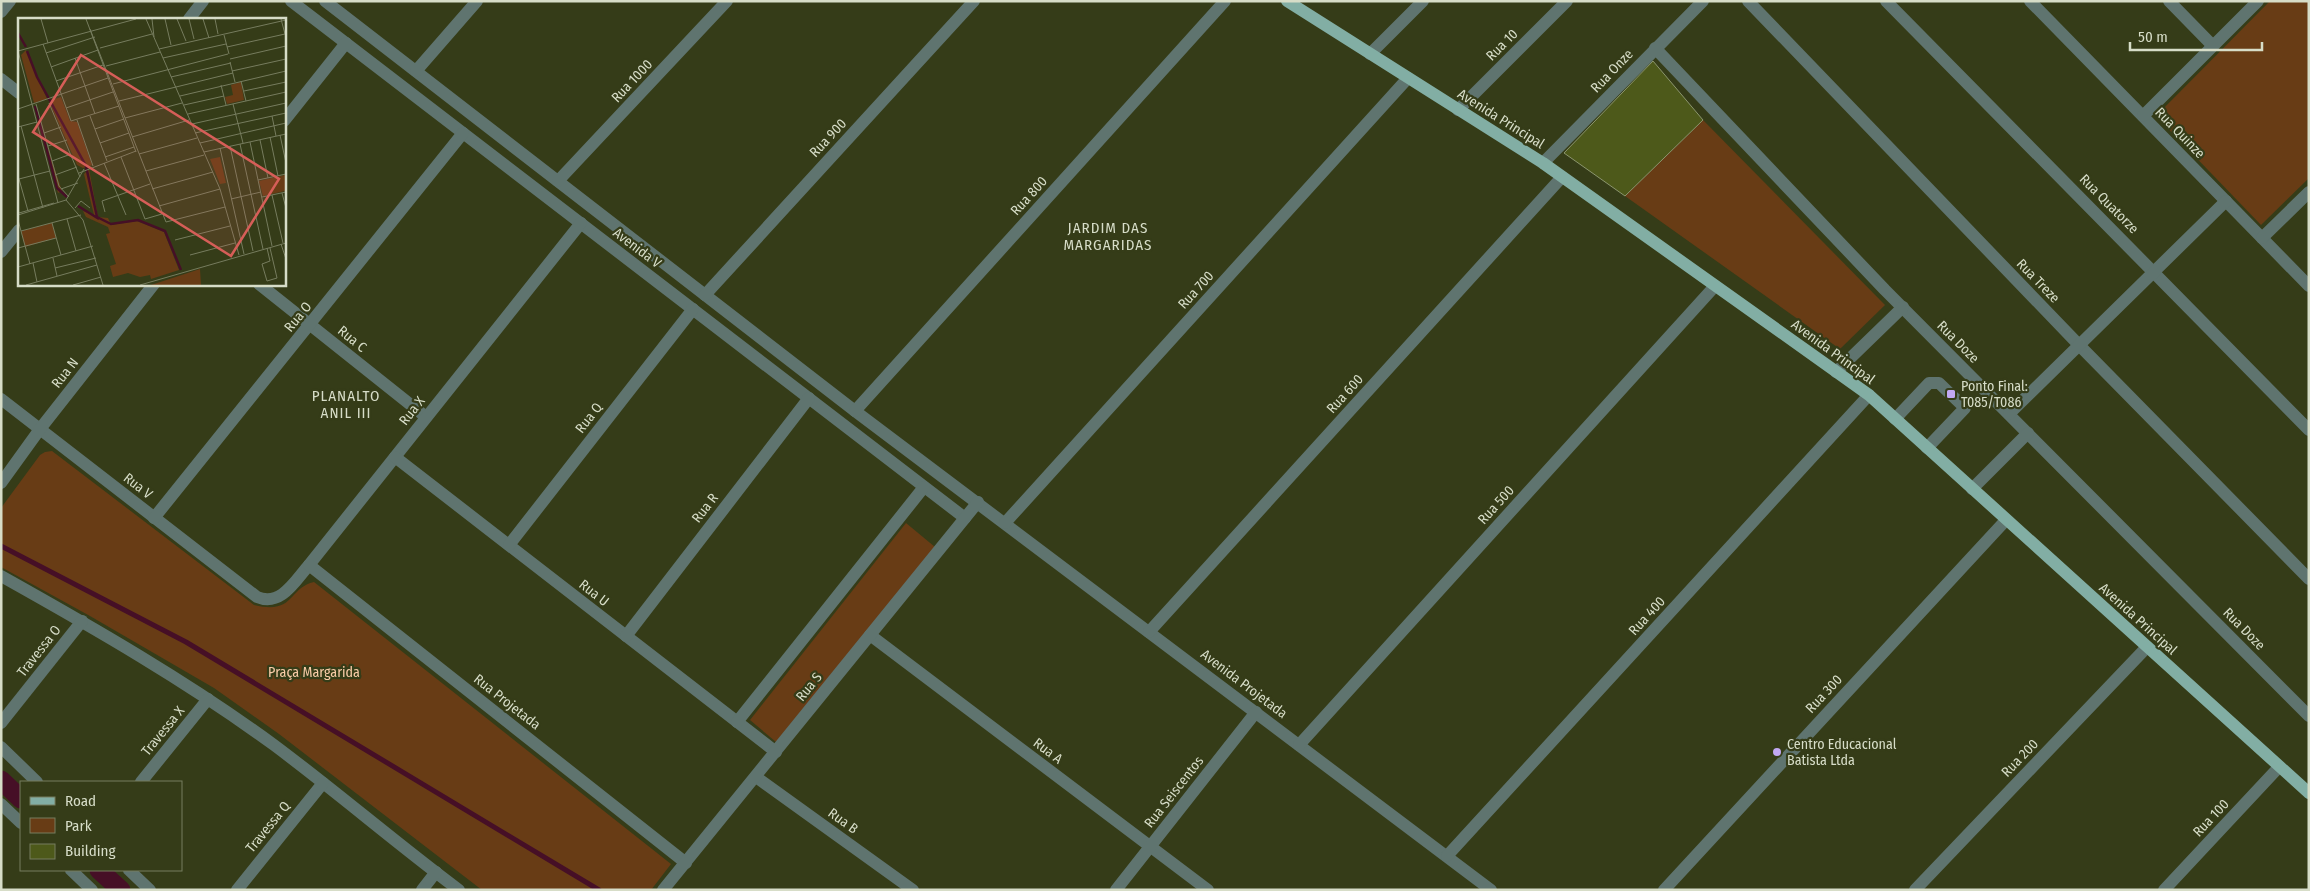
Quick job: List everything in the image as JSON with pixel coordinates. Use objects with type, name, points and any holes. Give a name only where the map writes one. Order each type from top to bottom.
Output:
[{"type":"main road","name":"Avenida Principal","points":[[1287,1],[1543,163],[1869,396],[2309,793]]},
{"type":"street","points":[[1,12],[10,1]]},
{"type":"street","points":[[189,18],[203,1]]},
{"type":"street","name":"Avenida V","points":[[291,1],[965,518]]},
{"type":"street","name":"Avenida V","points":[[325,1],[855,411],[978,502]]},
{"type":"street","points":[[416,71],[477,1]]},
{"type":"street","name":"Rua 1000","points":[[558,181],[727,1]]},
{"type":"street","name":"Rua 900","points":[[705,295],[974,1]]},
{"type":"street","name":"Rua 800","points":[[855,411],[1225,1]]},
{"type":"street","points":[[1370,54],[1423,1]]},
{"type":"street","name":"Rua 10","points":[[1458,110],[1567,1]]},
{"type":"street","name":"Rua Onze","points":[[1543,163],[1703,1]]},
{"type":"street","name":"Rua Treze","points":[[1748,1],[2079,345],[2309,579]]},
{"type":"street","name":"Rua Quatorze","points":[[1886,1],[2309,430]]},
{"type":"street","name":"Rua Quinze","points":[[2030,1],[2309,286]]},
{"type":"street","points":[[2169,1],[2213,46]]},
{"type":"street","points":[[2143,116],[2258,1]]},
{"type":"street","points":[[285,120],[346,43]]},
{"type":"street","name":"Rua Doze","points":[[1655,48],[1903,308],[2309,716]]},
{"type":"street","name":"Rua 700","points":[[1005,523],[1408,78]]},
{"type":"street","points":[[1,79],[18,92]]},
{"type":"street","name":"Rua O","points":[[154,518],[462,133]]},
{"type":"street","name":"Rua 600","points":[[1149,632],[1562,177]]},
{"type":"street","points":[[2262,238],[2309,192]]},
{"type":"street","points":[[2009,414],[2226,201]]},
{"type":"street","name":"Rua X","points":[[256,597],[271,600],[282,595],[309,565],[581,223]]},
{"type":"street","points":[[1,252],[18,231]]},
{"type":"street","name":"Rua N","points":[[1,483],[40,429],[153,285]]},
{"type":"street","name":"Rua C","points":[[260,285],[426,417]]},
{"type":"street","name":"Rua 500","points":[[1299,745],[1715,286]]},
{"type":"street","points":[[1836,372],[1903,308]]},
{"type":"street","name":"Rua Q","points":[[509,545],[693,310]]},
{"type":"street","points":[[1895,419],[1930,383],[1939,383],[1965,408],[1927,448]]},
{"type":"street","name":"Rua 400","points":[[1447,856],[1869,396]]},
{"type":"street","name":"Rua R","points":[[626,636],[808,398]]},
{"type":"street","name":"Rua V","points":[[1,399],[256,597]]},
{"type":"street","points":[[1972,489],[2028,434]]},
{"type":"street","name":"Rua U","points":[[395,456],[776,752]]},
{"type":"street","points":[[736,722],[924,487]]},
{"type":"street","name":"Avenida Projetada","points":[[978,502],[1491,890]]},
{"type":"street","name":"Rua S","points":[[663,890],[978,502]]},
{"type":"street","name":"Rua 300","points":[[1664,890],[2006,520]]},
{"type":"street","name":"Rua Projetada","points":[[309,565],[686,863]]},
{"type":"street","points":[[1,576],[82,621],[208,699],[273,745],[459,890]]},
{"type":"street","name":"Travessa O","points":[[1,723],[82,621]]},
{"type":"street","name":"Rua A","points":[[870,635],[1208,890]]},
{"type":"street","name":"Rua 200","points":[[1915,890],[2147,647]]},
{"type":"street","name":"Travessa X","points":[[142,781],[208,699]]},
{"type":"street","name":"Rua Seiscentos","points":[[1116,890],[1256,712]]},
{"type":"street","points":[[1,747],[36,781]]},
{"type":"street","name":"Rua 100","points":[[2164,890],[2279,767]]},
{"type":"street","name":"Rua B","points":[[756,777],[913,890]]},
{"type":"street","name":"Travessa Q","points":[[237,890],[322,783]]},
{"type":"street","points":[[1,804],[20,822]]},
{"type":"street","points":[[72,871],[92,890]]},
{"type":"street","points":[[129,871],[150,890]]},
{"type":"street","points":[[422,890],[436,872]]},
{"type":"green space","points":[[2270,1],[2309,1],[2309,178],[2261,225],[2156,116]]},
{"type":"green space","points":[[1703,120],[1885,305],[1840,349],[1625,196]]},
{"type":"green space","name":"Praça Margarida","points":[[52,451],[254,605],[267,607],[284,604],[299,590],[314,582],[671,864],[651,890],[482,890],[279,734],[214,688],[1,567],[1,508],[40,455]]},
{"type":"green space","points":[[906,523],[935,547],[776,742],[750,720]]},
{"type":"green space","points":[[1,773],[20,790],[20,804],[1,787]]},
{"type":"green space","points":[[91,871],[109,871],[130,890],[112,890]]},
{"type":"building","points":[[1653,61],[1703,120],[1625,196],[1564,153]]},
{"type":"waterway","points":[[1,546],[186,642],[599,890]]},
{"type":"waterway","points":[[1,780],[20,798]]},
{"type":"waterway","points":[[100,871],[121,890]]},
{"type":"place","name":"Ponto Final: T085/T086","points":[[1951,394]]},
{"type":"place","name":"Centro Educacional Batista Ltda","points":[[1777,752]]},
{"type":"district","name":"JARDIM DAS MARGARIDAS","points":[[1108,236]]},
{"type":"district","name":"PLANALTO ANIL III","points":[[346,404]]}]
